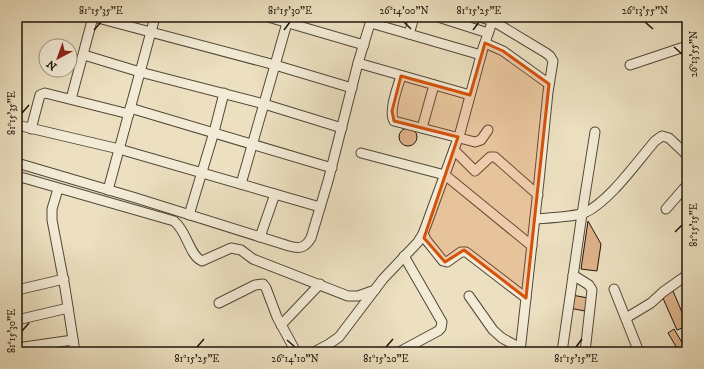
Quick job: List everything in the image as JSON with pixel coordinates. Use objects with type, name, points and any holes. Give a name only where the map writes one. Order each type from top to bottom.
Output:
[{"type":"street","points":[[71,99],[94,17],[275,65],[352,88]]},
{"type":"street","points":[[108,190],[155,17]]},
{"type":"street","points":[[268,17],[364,45]]},
{"type":"street","points":[[409,34],[414,17]]},
{"type":"street","points":[[438,17],[488,33]]},
{"type":"street","points":[[469,296],[493,330],[520,350],[549,84],[553,61],[550,56],[493,19],[480,17]]},
{"type":"street","points":[[314,352],[339,337],[375,290],[423,234],[454,150],[484,43],[493,19]]},
{"type":"street","points":[[17,163],[260,237],[298,248],[303,248],[311,238],[332,168],[358,64],[372,20],[409,34],[481,55]]},
{"type":"street","points":[[240,184],[287,23]]},
{"type":"street","points":[[484,43],[504,51],[549,84]]},
{"type":"street","points":[[630,64],[687,46]]},
{"type":"street","points":[[84,55],[140,72],[264,104],[342,128]]},
{"type":"street","points":[[358,64],[470,95]]},
{"type":"street","points":[[401,76],[392,111],[392,118],[397,122],[475,142],[481,140],[488,130]]},
{"type":"street","points":[[422,128],[434,85]]},
{"type":"street","points":[[31,128],[40,95],[45,93],[129,111],[214,132],[332,168]]},
{"type":"street","points":[[189,215],[224,93]]},
{"type":"street","points":[[17,125],[119,150],[320,207]]},
{"type":"street","points":[[562,352],[595,132]]},
{"type":"street","points":[[535,219],[582,214],[593,208],[612,191],[655,141],[662,136],[669,138],[687,155]]},
{"type":"street","points":[[454,150],[475,171],[490,157],[496,157],[538,195]]},
{"type":"street","points":[[361,153],[445,175],[532,246]]},
{"type":"street","points":[[17,176],[58,189],[174,221],[182,229],[195,256],[202,261],[232,248],[236,248],[253,259],[354,297],[375,290]]},
{"type":"street","points":[[666,209],[687,185]]},
{"type":"street","points":[[58,189],[52,209],[52,220],[64,279],[75,352]]},
{"type":"street","points":[[260,237],[275,194]]},
{"type":"street","points":[[423,234],[426,241],[443,261],[447,262],[461,252],[466,252],[526,298]]},
{"type":"street","points":[[399,352],[438,331],[441,328],[442,322],[404,256]]},
{"type":"street","points":[[573,275],[589,285],[592,290],[586,352]]},
{"type":"street","points":[[626,318],[651,303],[663,292],[687,275]]},
{"type":"street","points":[[17,290],[64,279]]},
{"type":"street","points":[[219,303],[255,285],[263,284],[277,317],[296,352]]},
{"type":"street","points":[[281,325],[320,284]]},
{"type":"street","points":[[614,289],[639,352]]},
{"type":"street","points":[[17,320],[68,308]]},
{"type":"street","points":[[17,348],[74,340]]},
{"type":"highlighted area","points":[[485,43],[503,51],[549,84],[526,298],[464,250],[445,262],[424,238],[458,137],[394,121],[392,111],[401,76],[470,95]]},
{"type":"building","points":[[408,128],[412,129],[416,133],[416,141],[412,145],[408,146],[404,145],[400,141],[399,137],[400,133],[404,129]]},
{"type":"building","points":[[588,221],[601,244],[597,271],[581,269]]},
{"type":"building","points":[[673,291],[687,324],[687,326],[677,330],[662,296]]},
{"type":"building","points":[[572,295],[588,298],[585,311],[569,308]]},
{"type":"building","points":[[674,329],[684,346],[678,350],[668,333]]}]
